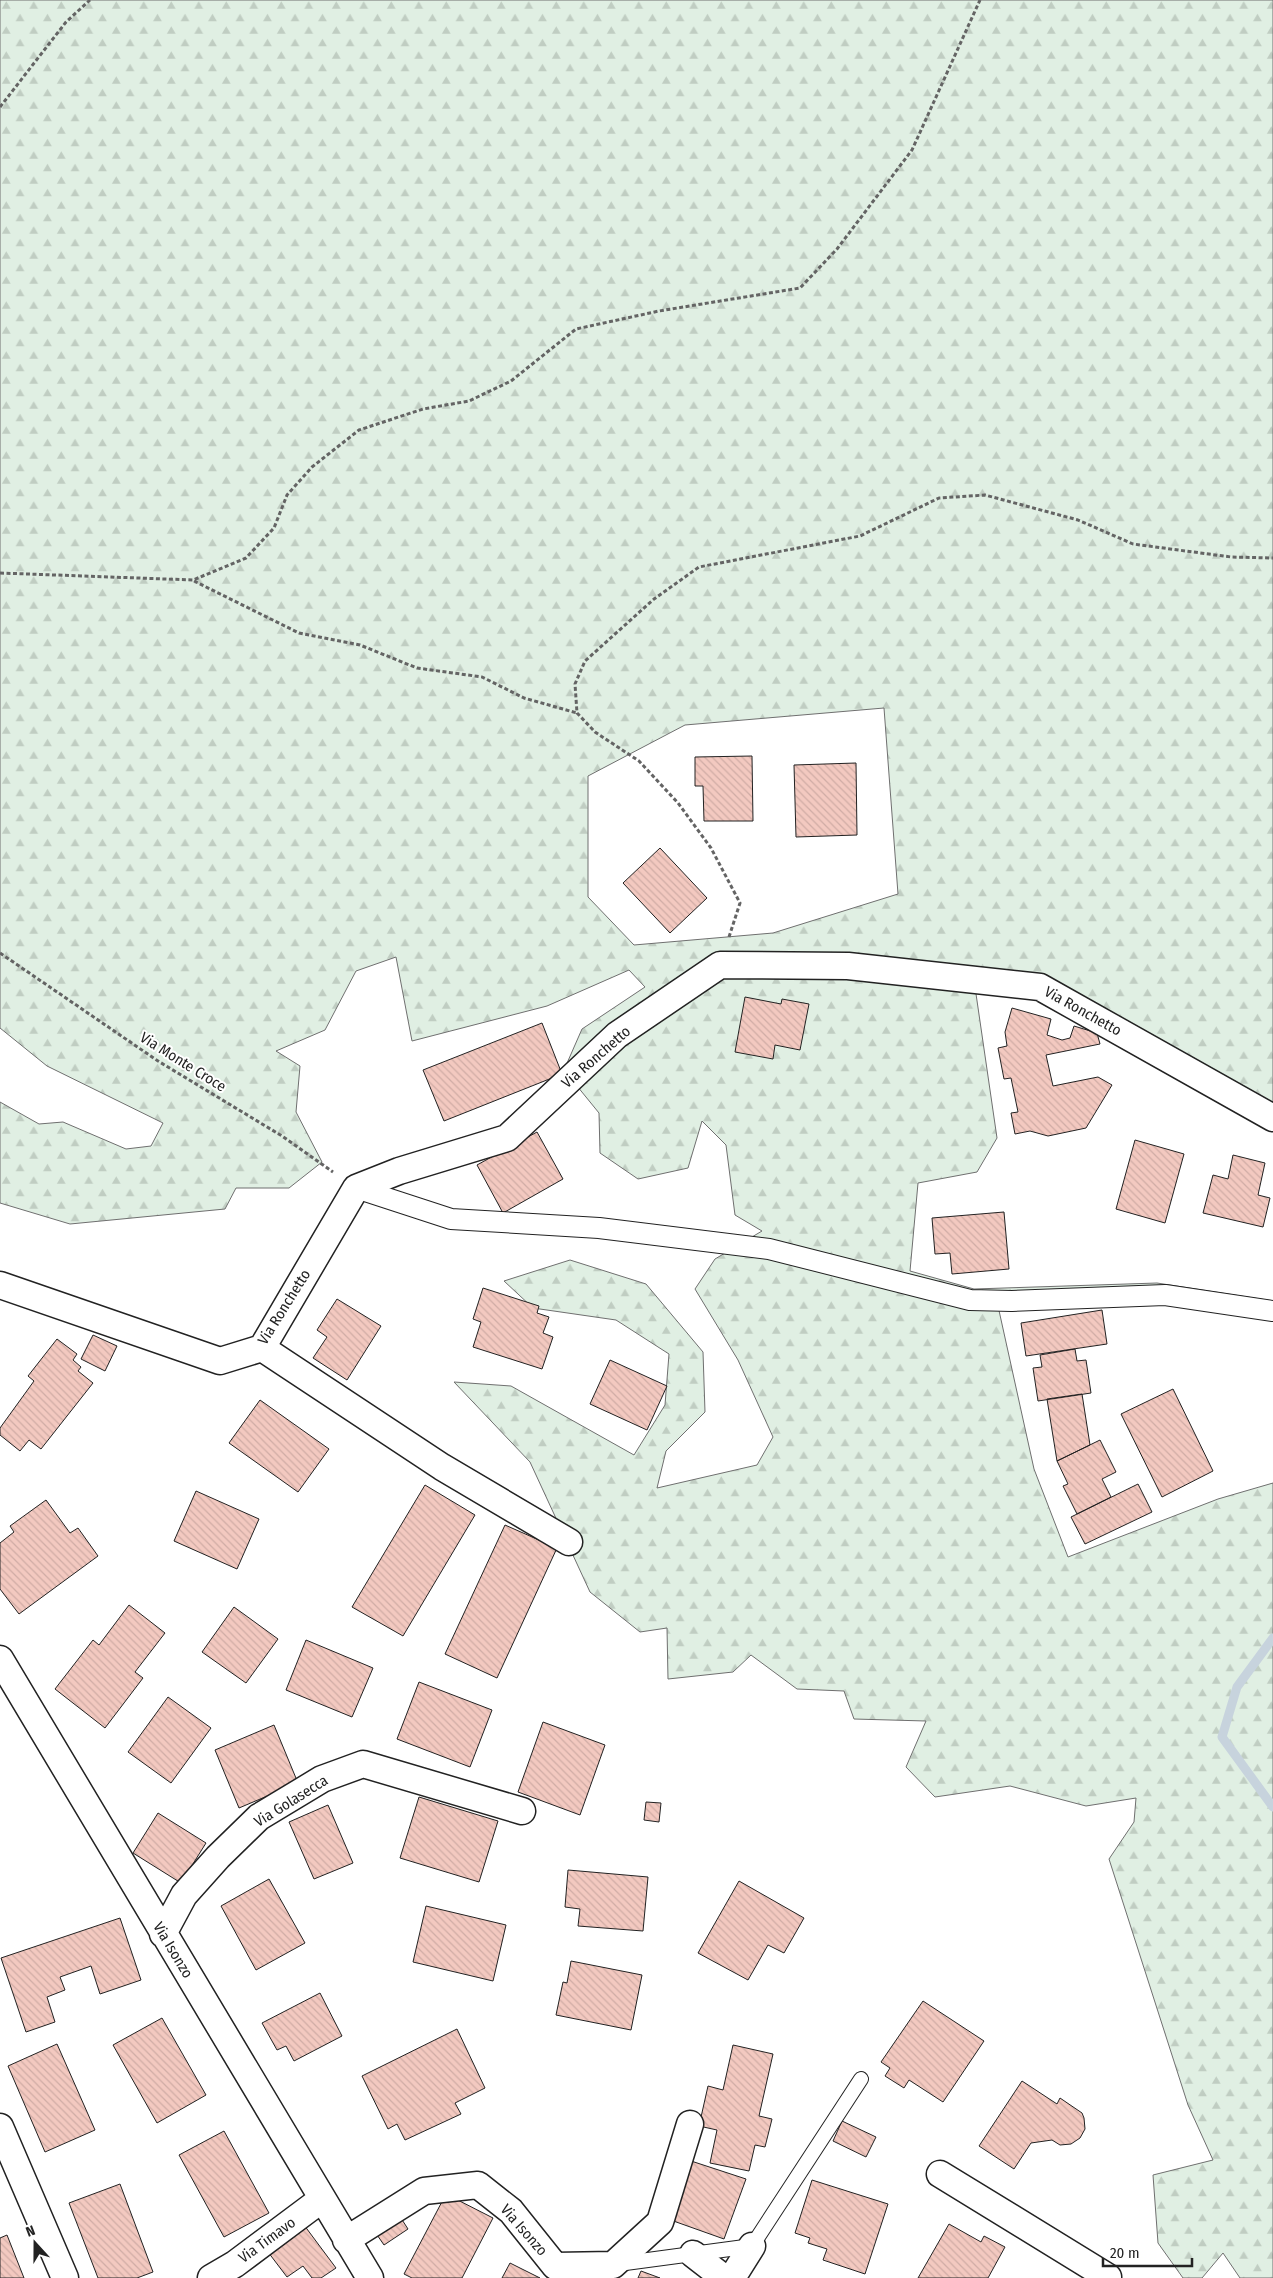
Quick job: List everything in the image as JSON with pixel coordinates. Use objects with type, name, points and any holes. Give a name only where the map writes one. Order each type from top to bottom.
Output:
[{"type":"street","name":"Via Ronchetto","points":[[0,1285],[220,1361],[262,1348],[356,1188],[400,1171],[507,1138],[617,1035],[720,965],[848,966],[1040,987],[1273,1118]]},
{"type":"street","points":[[356,1188],[451,1219],[599,1228],[769,1249],[970,1300],[1012,1301],[1165,1295],[1273,1311]]},
{"type":"street","points":[[262,1348],[442,1467],[569,1542]]},
{"type":"street","name":"Via Isonzo","points":[[0,1659],[370,2278]]},
{"type":"street","name":"Via Golasecca","points":[[163,1934],[184,1895],[218,1857],[259,1817],[322,1779],[363,1764],[522,1811]]},
{"type":"street","points":[[613,2265],[660,2222],[690,2124]]},
{"type":"street","points":[[0,2127],[65,2278]]},
{"type":"street","points":[[940,2174],[1108,2276],[1107,2278]]},
{"type":"street","name":"Via Isonzo","points":[[346,2240],[424,2191],[478,2185],[511,2211],[555,2266],[613,2265]]},
{"type":"street","name":"Via Timavo","points":[[212,2278],[235,2264],[322,2200]]},
{"type":"street","points":[[732,2278],[752,2246]]},
{"type":"street","points":[[692,2254],[724,2278]]},
{"type":"lane","points":[[613,2265],[752,2246],[861,2079]]},
{"type":"path","points":[[0,107],[66,22],[90,0]]},
{"type":"path","points":[[0,573],[193,580],[246,558],[274,528],[287,495],[312,468],[359,430],[423,409],[469,401],[511,381],[576,329],[659,311],[800,288],[837,249],[912,150],[980,0]]},
{"type":"path","points":[[577,713],[575,684],[585,661],[654,599],[699,567],[860,536],[939,498],[985,496],[1078,520],[1133,544],[1231,558],[1273,558]]},
{"type":"path","points":[[193,580],[298,633],[360,644],[417,668],[482,677],[524,698],[577,713],[595,732],[639,761],[678,803],[711,848],[740,903],[720,965]]},
{"type":"path","name":"Via Monte Croce","points":[[0,953],[158,1061],[282,1136],[356,1188]]},
{"type":"green space","points":[[0,0],[1273,0],[1273,1130],[1038,994],[975,987],[997,1138],[977,1172],[918,1183],[910,1271],[974,1289],[1157,1283],[1273,1301],[1273,1316],[1165,1300],[998,1306],[1034,1469],[1068,1557],[1218,1499],[1273,1483],[1273,2278],[1240,2278],[1223,2253],[1202,2278],[1183,2278],[1158,2243],[1153,2175],[1213,2160],[1188,2105],[1109,1859],[1134,1822],[1136,1798],[1086,1806],[1010,1786],[935,1797],[906,1767],[926,1721],[854,1719],[844,1691],[797,1689],[751,1655],[733,1672],[668,1679],[667,1628],[640,1632],[590,1592],[530,1462],[454,1382],[511,1386],[634,1455],[665,1405],[669,1354],[616,1320],[533,1308],[504,1281],[570,1260],[646,1284],[703,1352],[705,1412],[666,1451],[657,1488],[757,1465],[773,1437],[738,1360],[695,1289],[715,1259],[762,1231],[735,1215],[726,1145],[702,1121],[688,1168],[638,1179],[600,1153],[599,1113],[564,1070],[582,1029],[645,987],[629,970],[547,1006],[412,1041],[396,957],[356,971],[325,1030],[276,1051],[300,1066],[296,1112],[322,1162],[289,1188],[236,1188],[225,1209],[70,1224],[0,1203],[0,1102],[39,1124],[63,1122],[126,1149],[151,1146],[163,1123],[47,1066],[0,1028]],"holes":[[[884,708],[898,894],[773,933],[634,945],[588,897],[588,776],[685,725]]]},
{"type":"building","points":[[752,756],[753,821],[704,821],[703,786],[695,786],[695,757]]},
{"type":"building","points":[[856,763],[857,835],[796,837],[794,765]]},
{"type":"building","points":[[660,848],[707,898],[670,933],[623,883]]},
{"type":"building","points":[[745,997],[781,1004],[782,999],[809,1004],[800,1050],[775,1045],[773,1059],[735,1052]]},
{"type":"building","points":[[1012,1008],[1051,1019],[1047,1035],[1062,1040],[1070,1038],[1074,1026],[1097,1033],[1100,1044],[1046,1055],[1053,1086],[1098,1077],[1112,1085],[1086,1128],[1048,1136],[1030,1131],[1015,1134],[1011,1113],[1018,1112],[1011,1078],[1004,1079],[998,1048],[1007,1046],[1005,1032]]},
{"type":"building","points":[[542,1023],[562,1074],[444,1121],[423,1070]]},
{"type":"building","points":[[537,1132],[563,1179],[503,1213],[477,1165]]},
{"type":"building","points":[[1135,1140],[1184,1154],[1165,1223],[1116,1209]]},
{"type":"building","points":[[1233,1155],[1265,1163],[1258,1195],[1270,1198],[1263,1227],[1203,1213],[1213,1175],[1228,1179]]},
{"type":"building","points":[[1004,1212],[1009,1269],[952,1274],[950,1253],[935,1254],[932,1218]]},
{"type":"building","points":[[483,1288],[539,1306],[537,1313],[549,1317],[543,1333],[553,1337],[542,1369],[473,1347],[481,1322],[473,1319]]},
{"type":"building","points":[[337,1299],[381,1326],[347,1380],[313,1358],[327,1337],[317,1330]]},
{"type":"building","points":[[1102,1310],[1107,1344],[1026,1356],[1021,1323]]},
{"type":"building","points":[[93,1335],[117,1346],[105,1371],[81,1359]]},
{"type":"building","points":[[57,1339],[77,1354],[73,1360],[81,1367],[78,1371],[93,1383],[41,1449],[29,1440],[20,1451],[0,1435],[0,1428],[34,1381],[28,1376]]},
{"type":"building","points":[[1075,1349],[1077,1361],[1086,1360],[1091,1393],[1038,1401],[1033,1368],[1042,1367],[1040,1355]]},
{"type":"building","points":[[610,1360],[667,1386],[647,1430],[590,1404]]},
{"type":"building","points":[[1173,1389],[1213,1471],[1162,1497],[1121,1414]]},
{"type":"building","points":[[1082,1394],[1090,1445],[1057,1461],[1047,1399]]},
{"type":"building","points":[[260,1400],[329,1449],[298,1492],[229,1443]]},
{"type":"building","points":[[1100,1440],[1116,1472],[1102,1479],[1111,1497],[1077,1514],[1063,1486],[1068,1484],[1057,1461]]},
{"type":"building","points":[[1138,1484],[1152,1512],[1085,1544],[1071,1517]]},
{"type":"building","points":[[425,1485],[475,1515],[403,1636],[352,1607]]},
{"type":"building","points":[[196,1491],[259,1519],[237,1569],[174,1541]]},
{"type":"building","points":[[46,1500],[70,1533],[78,1528],[98,1556],[19,1614],[0,1589],[0,1543],[14,1532],[10,1526]]},
{"type":"building","points":[[505,1525],[557,1548],[497,1678],[445,1654]]},
{"type":"building","points":[[129,1605],[165,1633],[135,1672],[143,1678],[105,1728],[55,1689],[93,1640],[99,1645]]},
{"type":"building","points":[[234,1607],[278,1639],[246,1683],[202,1652]]},
{"type":"building","points":[[306,1640],[373,1668],[352,1717],[286,1690]]},
{"type":"building","points":[[419,1682],[492,1710],[470,1767],[397,1739]]},
{"type":"building","points":[[168,1697],[211,1728],[171,1783],[128,1752]]},
{"type":"building","points":[[543,1722],[605,1745],[580,1815],[518,1792]]},
{"type":"building","points":[[274,1725],[298,1783],[239,1808],[215,1750]]},
{"type":"building","points":[[419,1797],[498,1821],[479,1882],[400,1858]]},
{"type":"building","points":[[646,1802],[661,1803],[659,1822],[644,1820]]},
{"type":"building","points":[[328,1805],[353,1863],[314,1879],[289,1822]]},
{"type":"building","points":[[158,1813],[206,1843],[181,1883],[133,1853]]},
{"type":"building","points":[[568,1870],[648,1877],[643,1931],[578,1926],[580,1909],[565,1907]]},
{"type":"building","points":[[269,1879],[305,1943],[256,1970],[221,1906]]},
{"type":"building","points":[[739,1881],[804,1918],[784,1953],[768,1945],[748,1980],[698,1953]]},
{"type":"building","points":[[426,1906],[506,1925],[493,1981],[413,1962]]},
{"type":"building","points":[[120,1918],[141,1980],[100,1994],[91,1966],[60,1977],[65,1990],[47,1997],[55,2022],[26,2032],[1,1958]]},
{"type":"building","points":[[571,1961],[642,1975],[631,2030],[556,2015],[563,1982],[567,1983]]},
{"type":"building","points":[[320,1993],[342,2036],[294,2061],[286,2046],[277,2050],[262,2023]]},
{"type":"building","points":[[923,2001],[984,2041],[943,2102],[909,2080],[904,2088],[885,2076],[890,2068],[881,2062]]},
{"type":"building","points":[[162,2018],[206,2095],[157,2123],[113,2045]]},
{"type":"building","points":[[457,2029],[485,2088],[455,2103],[461,2114],[405,2140],[397,2124],[388,2129],[362,2076]]},
{"type":"building","points":[[57,2044],[95,2130],[45,2152],[8,2066]]},
{"type":"building","points":[[733,2045],[773,2054],[759,2116],[772,2119],[765,2147],[755,2145],[749,2171],[710,2163],[717,2130],[699,2126],[708,2086],[723,2090]]},
{"type":"building","points":[[1022,2081],[1057,2104],[1060,2098],[1082,2113],[1085,2129],[1080,2138],[1071,2144],[1060,2145],[1052,2140],[1031,2143],[1014,2169],[979,2146]]},
{"type":"building","points":[[842,2121],[876,2137],[866,2157],[833,2141]]},
{"type":"building","points":[[224,2131],[269,2213],[224,2237],[179,2155]]},
{"type":"building","points":[[685,2159],[746,2179],[724,2239],[665,2218]]},
{"type":"building","points":[[812,2180],[888,2204],[865,2274],[823,2260],[827,2249],[808,2243],[810,2238],[795,2233]]},
{"type":"building","points":[[120,2184],[153,2272],[137,2278],[98,2278],[69,2203]]},
{"type":"building","points":[[446,2194],[493,2218],[462,2278],[412,2278],[404,2274]]},
{"type":"building","points":[[397,2212],[408,2229],[384,2245],[373,2229]]},
{"type":"building","points":[[949,2224],[981,2242],[984,2236],[1005,2247],[988,2278],[918,2278]]},
{"type":"building","points":[[304,2225],[336,2268],[321,2278],[312,2278],[303,2266],[287,2277],[268,2252]]},
{"type":"building","points":[[7,2235],[24,2278],[0,2278],[0,2238]]},
{"type":"building","points":[[510,2263],[540,2278],[502,2278]]},
{"type":"building","points":[[641,2271],[660,2278],[638,2278]]},
{"type":"waterway","points":[[1273,1638],[1237,1687],[1222,1737],[1273,1807]]}]
